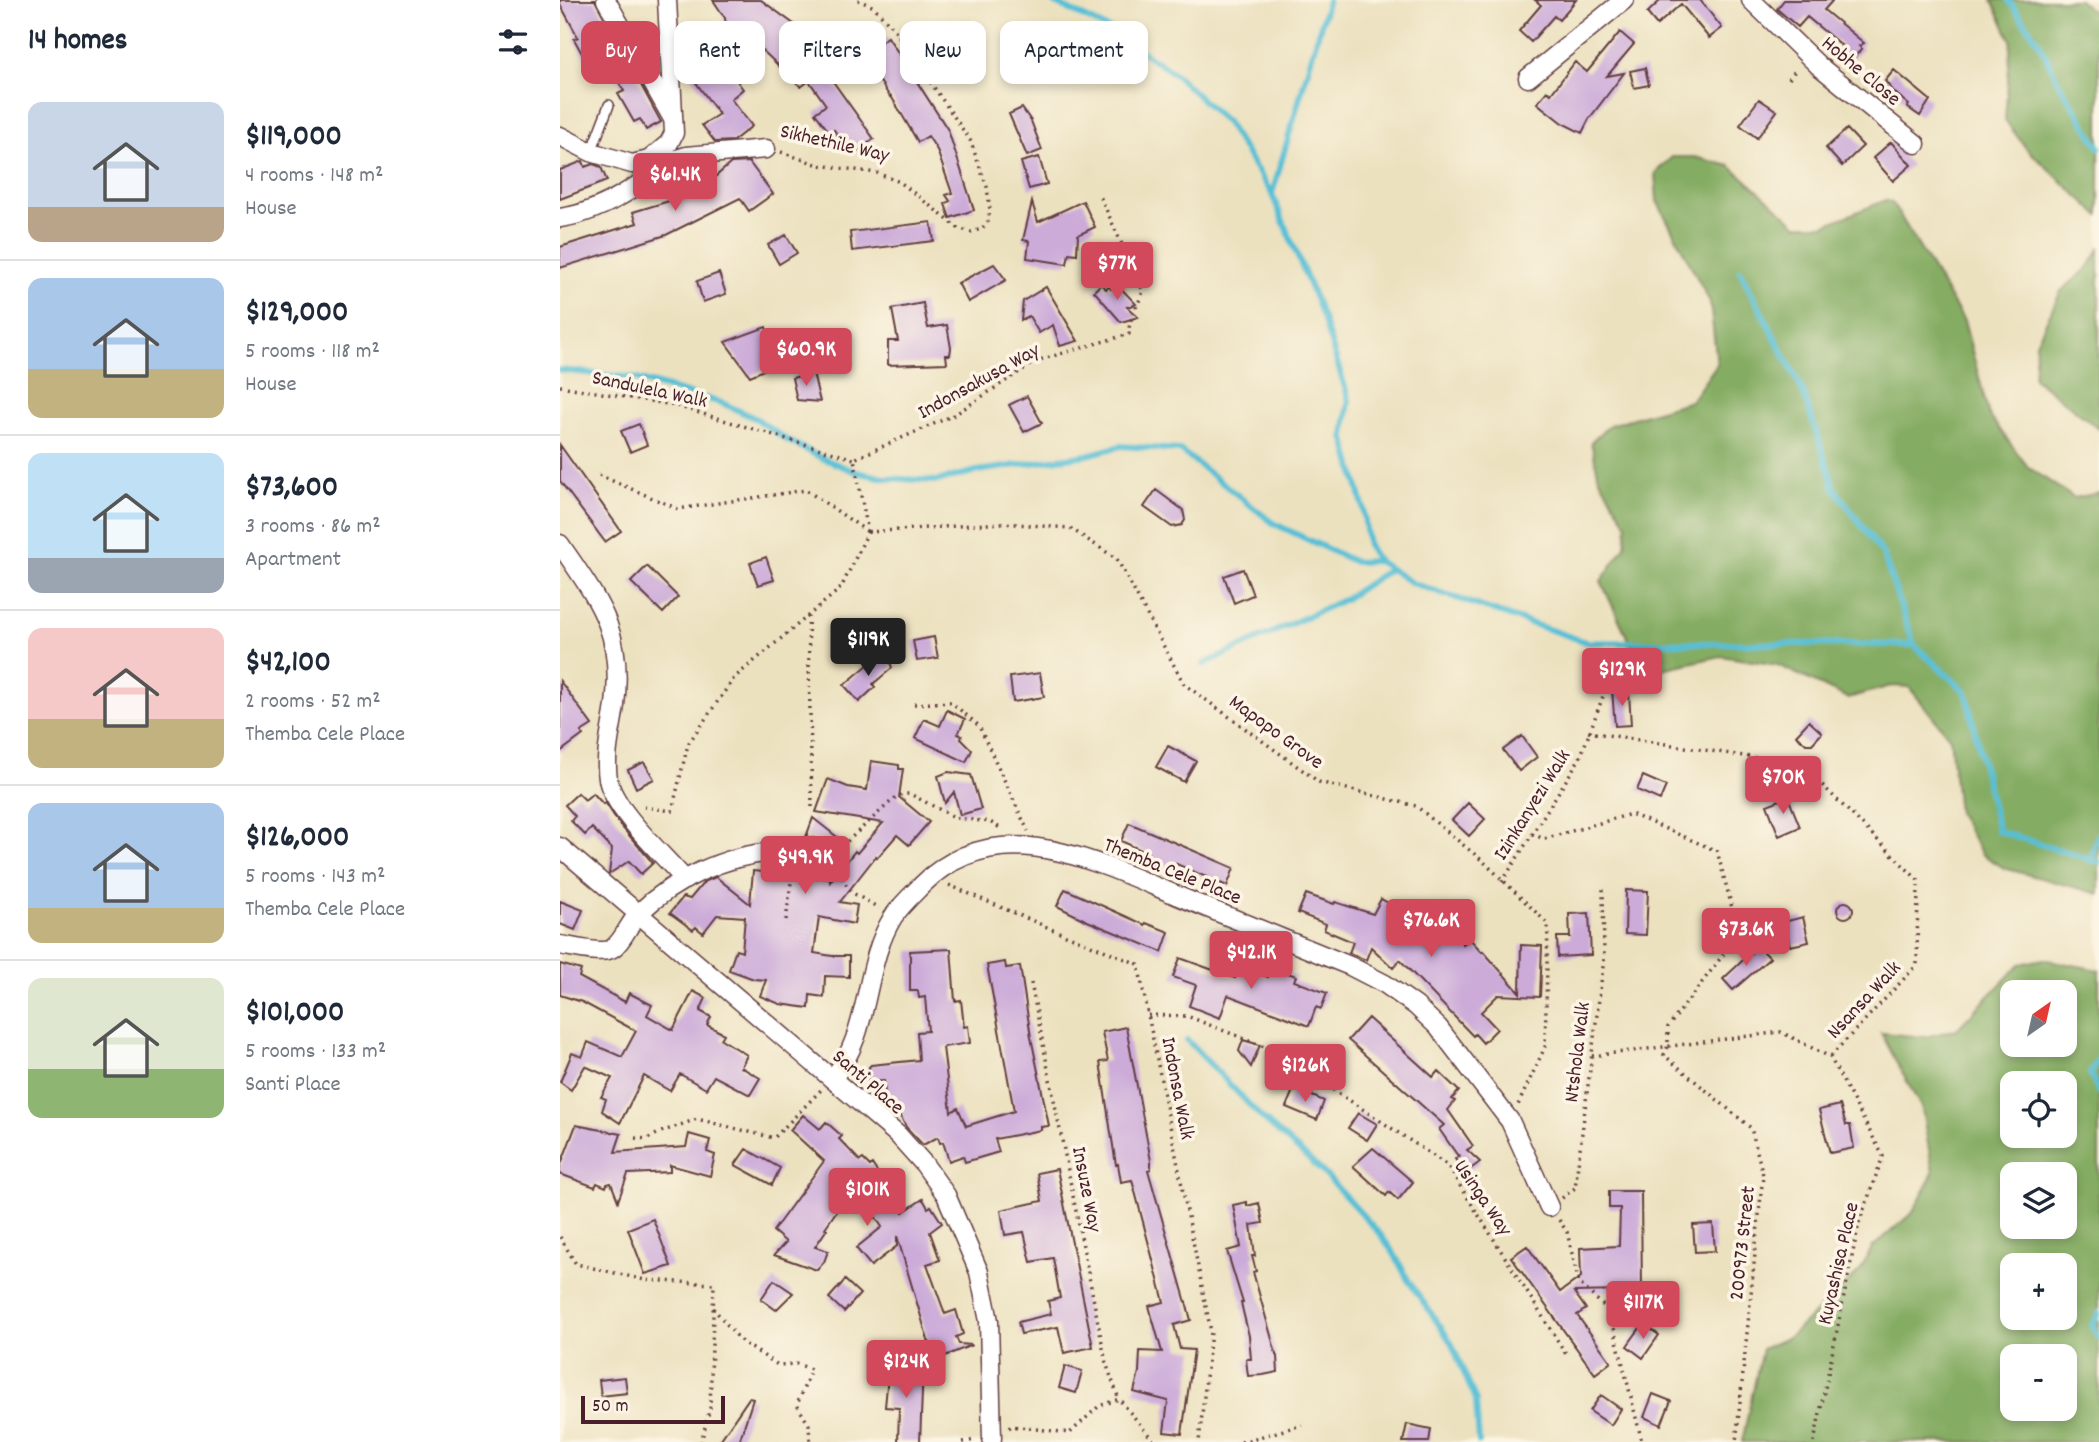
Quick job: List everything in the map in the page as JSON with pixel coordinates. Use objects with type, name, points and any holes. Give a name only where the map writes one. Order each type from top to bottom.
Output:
[{"type":"street","points":[[606,0],[673,119]]},
{"type":"street","points":[[560,218],[575,216],[628,192],[644,181],[649,160],[669,143],[674,133],[667,0]]},
{"type":"street","points":[[1528,78],[1624,0]]},
{"type":"street","name":"Hobhe Close","points":[[1751,0],[1819,65],[1916,144]]},
{"type":"street","name":"Sikhethile Way","points":[[560,136],[591,152],[632,164],[649,160],[663,163],[686,156],[766,149]]},
{"type":"street","points":[[560,544],[600,602],[613,633],[618,678],[607,759],[608,779],[618,803],[685,880]]},
{"type":"street","name":"Themba Cele Place","points":[[832,1079],[842,1067],[858,1035],[873,970],[893,917],[930,876],[946,864],[961,857],[1012,845],[1034,846],[1062,851],[1111,869],[1350,966],[1385,984],[1416,1006],[1438,1027],[1510,1121],[1549,1207]]},
{"type":"street","name":"Santi Place","points":[[560,847],[898,1135],[924,1164],[946,1195],[979,1272],[989,1321],[992,1439]]},
{"type":"street","points":[[560,945],[594,950],[613,948],[637,915],[655,898],[685,880],[725,862],[774,852],[796,852],[828,858]]},
{"type":"lane","points":[[591,152],[609,105]]},
{"type":"path","name":"Sikhethile Way","points":[[766,149],[819,164],[877,173],[900,182],[958,229],[971,232],[982,229],[988,221],[990,210],[987,187],[970,140],[894,29],[874,8],[858,0]]},
{"type":"path","name":"Indonsakusa Way","points":[[854,459],[954,415],[1035,361],[1129,334],[1128,323],[1143,291],[1100,196]]},
{"type":"path","name":"Sandulela Walk","points":[[560,386],[673,405],[854,459]]},
{"type":"path","points":[[618,803],[671,811],[688,744],[734,678],[841,588],[868,532],[854,459]]},
{"type":"path","points":[[599,475],[678,509],[806,490],[868,532]]},
{"type":"path","name":"Mapopo Grove","points":[[868,532],[1002,523],[1070,528],[1117,559],[1184,684],[1320,782],[1416,806],[1484,862],[1548,924],[1545,1047],[1510,1121]]},
{"type":"path","points":[[808,616],[812,807]]},
{"type":"path","name":"Izinkanyezi Walk","points":[[1502,882],[1580,758],[1615,664]]},
{"type":"path","points":[[914,704],[951,702],[979,726],[1034,846]]},
{"type":"path","name":"Nsansa Walk","points":[[1588,732],[1802,765],[1918,880],[1917,965],[1830,1057]]},
{"type":"path","points":[[893,917],[851,891],[828,858],[902,793],[911,794],[956,818],[990,822],[1005,832],[1012,845]]},
{"type":"path","points":[[1532,834],[1544,839],[1631,814],[1717,851],[1739,934],[1668,1027],[1668,1046]]},
{"type":"path","points":[[786,920],[796,852]]},
{"type":"path","name":"Indonsa Walk","points":[[930,876],[1139,964],[1211,1332],[1199,1442]]},
{"type":"path","name":"Ntshola Walk","points":[[1549,1207],[1575,1188],[1604,959],[1603,888]]},
{"type":"path","name":"Insuze Way","points":[[1031,983],[1106,1363],[1119,1399]]},
{"type":"path","name":"Usinga Way","points":[[1148,1015],[1187,1016],[1261,1045],[1293,1063],[1447,1166],[1566,1354]]},
{"type":"path","points":[[1592,1056],[1781,1031],[1830,1057]]},
{"type":"path","name":"200973 Street","points":[[1668,1046],[1664,1055],[1751,1128],[1763,1175],[1736,1442]]},
{"type":"path","name":"Kuyashisa Place","points":[[1814,1442],[1859,1223],[1884,1156],[1830,1057]]},
{"type":"path","points":[[635,1138],[648,1139],[697,1119],[774,1138],[832,1079]]},
{"type":"path","points":[[1549,1207],[1567,1232],[1579,1283],[1610,1312],[1642,1442]]},
{"type":"path","points":[[560,1237],[576,1264],[645,1280],[714,1284],[710,1408],[701,1442]]},
{"type":"path","points":[[713,1308],[742,1342],[778,1365],[797,1364],[811,1369],[797,1405],[809,1425],[810,1442]]},
{"type":"path","points":[[992,1439],[1011,1426],[1070,1433],[1099,1406],[1119,1399],[1153,1440],[1161,1442]]},
{"type":"path","points":[[1241,1442],[1302,1425]]},
{"type":"green space","points":[[1992,0],[2079,0],[2099,17],[2099,216],[2026,148],[2005,120],[2011,40]]},
{"type":"green space","points":[[1672,157],[1694,157],[1730,166],[1797,225],[1825,225],[1886,200],[1893,204],[1964,321],[1989,415],[2028,467],[2074,498],[2099,493],[2099,894],[2004,868],[1982,854],[1958,813],[1950,738],[1909,687],[1891,686],[1848,698],[1778,665],[1721,656],[1644,673],[1601,581],[1625,546],[1627,525],[1599,478],[1591,442],[1610,425],[1691,401],[1717,364],[1710,302],[1657,201],[1655,173]]},
{"type":"green space","points":[[2099,249],[2099,429],[2034,378],[2036,343],[2061,291],[2089,267]]},
{"type":"green space","points":[[2043,959],[2099,970],[2099,1442],[1742,1442],[1762,1349],[1789,1337],[1860,1271],[1872,1248],[1913,1212],[1933,1173],[1922,1109],[1881,1033],[1925,1037],[1957,1029],[2000,985],[2000,1057],[2077,1057],[2077,980],[2004,980],[2020,964]]},
{"type":"building","points":[[560,0],[595,0],[606,21],[581,21],[581,52],[574,39],[578,37]]},
{"type":"building","points":[[713,0],[761,0],[790,21],[779,21],[779,66],[765,53],[765,21],[725,21]]},
{"type":"building","points":[[1535,0],[1576,0],[1559,20],[1554,16],[1531,42],[1519,31],[1541,5]]},
{"type":"building","points":[[1661,0],[1700,0],[1722,28],[1709,38],[1681,4],[1657,25],[1647,13]]},
{"type":"building","points":[[1784,0],[1833,0],[1824,10],[1864,43],[1859,46],[1862,49],[1849,62],[1838,50],[1842,46],[1807,17],[1798,27],[1777,9]]},
{"type":"building","points":[[1620,32],[1634,44],[1607,76],[1624,73],[1589,119],[1582,133],[1562,123],[1537,103],[1547,91],[1551,94],[1575,62],[1587,72]]},
{"type":"building","points":[[888,37],[900,56],[900,84],[918,84],[948,130],[974,210],[950,218],[945,204],[950,201],[946,195],[952,193],[937,150],[928,136],[918,142],[882,84],[886,84]]},
{"type":"building","points":[[1645,68],[1649,85],[1634,88],[1630,71]]},
{"type":"building","points":[[1894,70],[1930,100],[1920,116],[1907,107],[1909,105],[1885,81]]},
{"type":"building","points":[[620,84],[640,84],[661,122],[646,130],[640,119],[634,122],[618,94],[624,91]]},
{"type":"building","points":[[697,84],[739,84],[743,89],[731,99],[752,126],[733,141],[715,142],[702,125],[719,114]]},
{"type":"building","points":[[811,84],[835,84],[874,139],[854,153],[834,130],[830,133],[815,113],[826,105]]},
{"type":"building","points":[[1759,99],[1777,111],[1757,138],[1740,125]]},
{"type":"building","points":[[1022,108],[1031,121],[1042,150],[1027,156],[1009,114]]},
{"type":"building","points":[[1847,129],[1863,146],[1842,166],[1826,148]]},
{"type":"building","points":[[1891,142],[1911,165],[1893,181],[1873,158]]},
{"type":"building","points":[[1039,157],[1047,184],[1029,189],[1021,162]]},
{"type":"building","points":[[583,161],[585,167],[593,164],[601,167],[607,181],[560,199],[560,170]]},
{"type":"building","points":[[749,162],[773,194],[749,211],[740,198],[666,235],[560,268],[560,247],[637,223],[633,212],[676,199],[671,190],[685,183],[688,189],[692,189],[714,178],[731,163]]},
{"type":"building","points":[[1083,201],[1095,227],[1078,235],[1077,254],[1069,253],[1067,264],[1027,258],[1029,241],[1023,240],[1032,202],[1038,222]]},
{"type":"building","points":[[931,222],[934,241],[852,251],[850,232]]},
{"type":"building","points":[[786,235],[797,253],[779,264],[768,245]]},
{"type":"building","points":[[994,264],[1006,280],[968,302],[958,283]]},
{"type":"building","points":[[719,273],[726,294],[703,302],[697,281]]},
{"type":"building","points":[[1101,284],[1106,289],[1109,286],[1111,289],[1117,284],[1136,304],[1127,307],[1138,317],[1121,322],[1094,291]]},
{"type":"building","points":[[1046,287],[1078,341],[1060,346],[1053,325],[1039,333],[1029,316],[1021,320],[1023,301]]},
{"type":"building","points":[[923,303],[928,328],[947,325],[951,348],[950,355],[946,355],[947,363],[888,365],[888,341],[898,341],[892,309]]},
{"type":"building","points":[[766,327],[778,364],[750,376],[725,342]]},
{"type":"building","points":[[813,373],[820,402],[797,400],[792,378]]},
{"type":"building","points":[[1027,396],[1042,423],[1024,432],[1009,405]]},
{"type":"building","points":[[639,424],[647,445],[630,452],[621,431]]},
{"type":"building","points":[[560,445],[621,531],[605,542],[560,481]]},
{"type":"building","points":[[1156,490],[1183,510],[1185,520],[1182,525],[1172,527],[1144,507]]},
{"type":"building","points":[[766,557],[774,580],[758,585],[750,563]]},
{"type":"building","points":[[647,566],[678,597],[663,613],[631,582]]},
{"type":"building","points":[[1243,569],[1253,595],[1234,603],[1224,576]]},
{"type":"building","points":[[934,637],[938,658],[917,661],[913,641]]},
{"type":"building","points":[[888,656],[892,668],[873,684],[875,687],[859,702],[844,685],[869,664]]},
{"type":"building","points":[[1040,673],[1044,697],[1013,702],[1010,677]]},
{"type":"building","points":[[560,681],[592,725],[560,752]]},
{"type":"building","points":[[1612,690],[1629,693],[1631,725],[1615,726]]},
{"type":"building","points":[[947,710],[965,719],[958,734],[972,750],[966,762],[915,738],[924,719],[940,726]]},
{"type":"building","points":[[1809,721],[1822,733],[1812,744],[1806,744],[1796,735]]},
{"type":"building","points":[[1522,736],[1537,757],[1519,771],[1503,750]]},
{"type":"building","points":[[1168,746],[1196,761],[1184,782],[1156,767]]},
{"type":"building","points":[[871,761],[899,765],[899,769],[903,769],[899,797],[929,822],[909,845],[897,835],[877,858],[876,856],[840,902],[857,905],[854,924],[819,917],[814,953],[849,956],[849,977],[825,976],[824,997],[810,995],[809,1008],[780,1004],[760,996],[766,980],[754,979],[729,970],[736,950],[742,952],[745,917],[717,915],[703,933],[696,927],[693,930],[670,913],[683,897],[690,899],[704,882],[716,877],[750,904],[753,871],[762,872],[762,865],[782,864],[782,873],[830,879],[830,882],[855,851],[857,853],[883,823],[816,812],[828,779],[848,787],[867,790]]},
{"type":"building","points":[[644,762],[654,779],[636,788],[628,770]]},
{"type":"building","points":[[948,772],[971,775],[981,809],[960,815],[954,792],[945,803],[938,776]]},
{"type":"building","points":[[1643,776],[1666,786],[1660,800],[1637,790]]},
{"type":"building","points":[[578,793],[585,800],[593,793],[603,804],[605,802],[620,825],[653,863],[641,874],[629,861],[609,874],[612,849],[592,828],[585,835],[571,821],[575,816],[565,805]]},
{"type":"building","points":[[1788,797],[1800,827],[1779,836],[1767,805]]},
{"type":"building","points":[[1468,803],[1485,819],[1469,836],[1452,820]]},
{"type":"building","points":[[813,818],[846,844],[806,837]]},
{"type":"building","points":[[1129,823],[1234,868],[1227,886],[1172,862],[1168,872],[1144,862],[1148,853],[1121,841]]},
{"type":"building","points":[[1065,889],[1145,925],[1146,923],[1169,932],[1162,952],[1057,906]]},
{"type":"building","points":[[1626,890],[1648,891],[1646,935],[1625,934]]},
{"type":"building","points":[[1306,894],[1373,914],[1381,899],[1400,910],[1435,942],[1454,930],[1463,944],[1470,939],[1483,951],[1520,993],[1521,945],[1542,946],[1540,997],[1498,995],[1481,1012],[1497,1029],[1483,1043],[1475,1034],[1473,1036],[1400,960],[1393,968],[1371,947],[1366,960],[1349,953],[1353,942],[1324,930],[1326,924],[1298,913]]},
{"type":"building","points":[[560,901],[583,910],[575,930],[560,924]]},
{"type":"building","points":[[1845,902],[1853,910],[1845,918],[1837,910]]},
{"type":"building","points":[[1589,913],[1591,955],[1558,957],[1557,937],[1570,937],[1569,914]]},
{"type":"building","points":[[1803,917],[1809,942],[1790,946],[1784,922]]},
{"type":"building","points":[[1758,946],[1770,958],[1733,990],[1723,979]]},
{"type":"building","points":[[951,949],[955,1001],[961,1000],[964,1027],[968,1026],[970,1043],[943,1047],[951,1112],[958,1108],[966,1126],[1014,1111],[987,965],[1005,962],[1006,968],[1020,966],[1049,1126],[995,1139],[999,1152],[965,1162],[963,1156],[949,1161],[943,1142],[940,1143],[938,1137],[923,1145],[906,1127],[898,1111],[886,1110],[884,1081],[868,1082],[871,1065],[919,1060],[917,1032],[928,1031],[925,997],[919,998],[918,991],[910,991],[910,951]]},
{"type":"building","points":[[1180,958],[1235,978],[1239,967],[1268,977],[1272,967],[1296,976],[1294,981],[1327,993],[1321,1009],[1316,1007],[1309,1026],[1228,995],[1220,1018],[1189,1006],[1196,985],[1173,977]]},
{"type":"building","points":[[560,964],[581,970],[579,977],[625,1002],[629,993],[652,1005],[647,1015],[673,1030],[693,991],[706,998],[700,1011],[711,1017],[707,1025],[724,1034],[721,1039],[747,1055],[741,1067],[760,1078],[750,1095],[714,1076],[706,1089],[680,1074],[670,1091],[644,1076],[620,1123],[602,1111],[606,1099],[601,1097],[612,1078],[585,1066],[571,1090],[560,1082],[572,1053],[582,1057],[588,1042],[622,1057],[636,1031],[582,1002],[560,995]]},
{"type":"building","points":[[1368,1018],[1433,1077],[1438,1071],[1459,1091],[1448,1110],[1473,1146],[1467,1150],[1480,1162],[1465,1173],[1455,1159],[1460,1155],[1458,1156],[1439,1129],[1444,1125],[1348,1040]]},
{"type":"building","points":[[1126,1027],[1151,1161],[1151,1169],[1148,1170],[1191,1320],[1174,1325],[1180,1349],[1194,1350],[1182,1434],[1164,1432],[1168,1401],[1134,1392],[1140,1351],[1162,1352],[1149,1306],[1164,1302],[1132,1180],[1121,1182],[1118,1164],[1116,1165],[1100,1062],[1108,1061],[1102,1032]]},
{"type":"building","points":[[1243,1040],[1260,1045],[1251,1067],[1239,1051]]},
{"type":"building","points":[[1294,1088],[1324,1101],[1317,1120],[1286,1107]]},
{"type":"building","points":[[1840,1105],[1846,1125],[1850,1125],[1854,1148],[1830,1153],[1819,1110]]},
{"type":"building","points":[[1358,1113],[1377,1124],[1367,1140],[1348,1128]]},
{"type":"building","points":[[803,1115],[820,1129],[826,1122],[842,1136],[839,1139],[860,1161],[863,1159],[870,1166],[872,1164],[903,1212],[923,1199],[928,1208],[931,1206],[942,1223],[930,1232],[940,1260],[927,1264],[945,1314],[956,1310],[963,1334],[956,1337],[959,1344],[972,1345],[923,1365],[932,1345],[928,1340],[897,1236],[897,1246],[871,1266],[856,1248],[882,1227],[863,1198],[856,1206],[846,1197],[825,1228],[827,1229],[815,1247],[828,1251],[817,1270],[774,1255],[786,1242],[773,1231],[824,1161],[790,1130]]},
{"type":"building","points":[[576,1125],[621,1134],[615,1152],[686,1147],[689,1134],[710,1140],[707,1152],[715,1155],[710,1176],[670,1165],[670,1172],[628,1174],[618,1201],[611,1183],[606,1187],[597,1183],[595,1187],[560,1174],[560,1167]]},
{"type":"building","points":[[1373,1148],[1413,1182],[1398,1200],[1389,1192],[1386,1196],[1353,1166]]},
{"type":"building","points":[[746,1149],[780,1168],[772,1185],[735,1165]]},
{"type":"building","points":[[1057,1169],[1093,1347],[1064,1353],[1058,1327],[1021,1334],[1018,1322],[1051,1314],[1048,1301],[1060,1298],[1053,1258],[1031,1262],[1024,1232],[1005,1235],[1001,1210],[1042,1201],[1037,1173]]},
{"type":"building","points":[[1609,1191],[1641,1191],[1642,1294],[1621,1291],[1574,1292],[1586,1309],[1577,1315],[1611,1362],[1595,1374],[1511,1257],[1527,1246],[1560,1292],[1581,1277],[1580,1248],[1619,1246],[1620,1208],[1609,1208]]},
{"type":"building","points":[[1247,1202],[1247,1206],[1259,1203],[1263,1223],[1251,1225],[1255,1256],[1252,1256],[1256,1271],[1253,1272],[1277,1357],[1278,1372],[1248,1376],[1246,1359],[1251,1359],[1249,1336],[1243,1303],[1227,1251],[1241,1247],[1233,1205]]},
{"type":"building","points":[[653,1219],[671,1266],[645,1274],[628,1229]]},
{"type":"building","points":[[1713,1224],[1715,1251],[1695,1252],[1693,1225]]},
{"type":"building","points":[[774,1280],[793,1293],[776,1310],[761,1299]]},
{"type":"building","points":[[845,1280],[860,1294],[844,1312],[829,1298]]},
{"type":"building","points":[[1643,1324],[1659,1335],[1643,1358],[1627,1346]]},
{"type":"building","points":[[889,1365],[923,1366],[920,1442],[898,1442],[899,1408],[885,1407]]},
{"type":"building","points":[[1065,1366],[1082,1371],[1076,1393],[1059,1388]]},
{"type":"building","points":[[625,1377],[627,1393],[601,1396],[599,1380]]},
{"type":"building","points":[[1653,1394],[1671,1401],[1661,1425],[1644,1417]]},
{"type":"building","points":[[1601,1395],[1621,1409],[1611,1425],[1590,1411]]},
{"type":"building","points":[[749,1398],[753,1399],[739,1442],[719,1442]]},
{"type":"building","points":[[1407,1424],[1431,1429],[1429,1442],[1403,1442]]},
{"type":"waterway","points":[[1049,0],[1107,28],[1175,74],[1227,123],[1272,194],[1323,318],[1349,400],[1344,436],[1363,506],[1368,546],[1378,561],[1412,583],[1586,642],[1914,645],[1966,692],[1998,831],[2099,862]]},
{"type":"waterway","points":[[1272,194],[1328,0]]},
{"type":"waterway","points":[[2008,0],[2038,41],[2059,83],[2099,147]]},
{"type":"waterway","points":[[1740,271],[1802,389],[1835,489],[1883,554],[1914,645]]},
{"type":"waterway","points":[[560,370],[633,378],[722,403],[757,419],[785,439],[822,458],[856,472],[885,478],[936,481],[977,471],[1087,455],[1121,446],[1180,450],[1273,523],[1355,562],[1378,561]]},
{"type":"waterway","points":[[1204,664],[1345,599],[1390,569]]},
{"type":"waterway","points":[[2090,860],[2099,834]]},
{"type":"waterway","points":[[1187,1040],[1261,1117],[1322,1171],[1380,1234],[1451,1342],[1476,1401],[1479,1442]]},
{"type":"waterway","points":[[2099,1058],[2090,1074],[2099,1092]]},
{"type":"waterway","points":[[2099,1313],[2092,1326],[2099,1337]]}]
